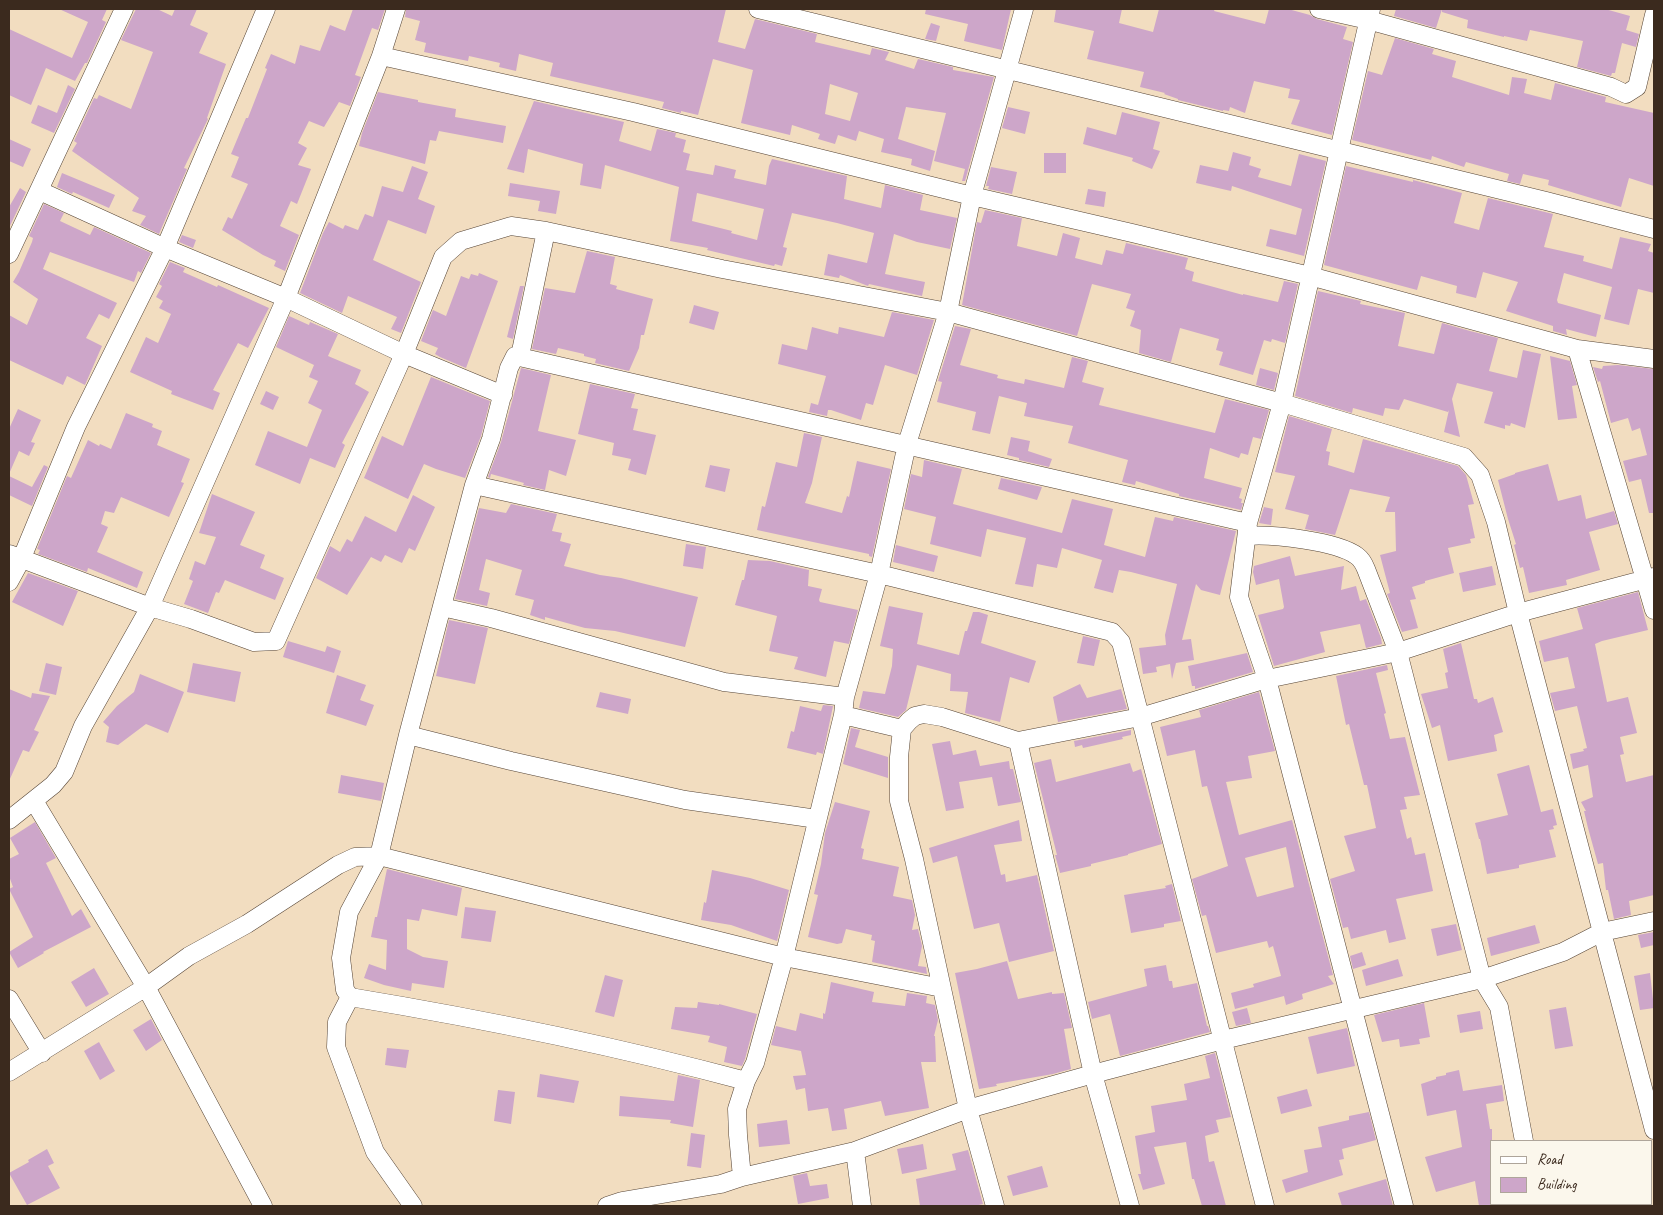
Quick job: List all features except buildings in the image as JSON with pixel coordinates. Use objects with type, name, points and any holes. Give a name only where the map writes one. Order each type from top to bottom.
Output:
[{"type":"street","points":[[9,254],[124,9]]},
{"type":"street","points":[[9,582],[15,557],[76,427],[165,248],[266,9]]},
{"type":"street","points":[[9,820],[53,785],[64,772],[83,726],[150,607],[286,298],[381,56],[396,9]]},
{"type":"street","points":[[758,9],[1546,201],[1654,230]]},
{"type":"street","points":[[742,1177],[738,1135],[738,1109],[746,1081],[755,1063],[784,957],[843,715],[845,698],[879,574],[907,444],[948,312],[972,196],[1024,9]]},
{"type":"street","points":[[1319,9],[1369,15],[1611,87],[1626,94],[1637,87],[1652,39],[1654,15]]},
{"type":"street","points":[[1369,15],[1282,403],[1248,530],[1239,597],[1267,679],[1404,1206]]},
{"type":"street","points":[[381,56],[633,112],[972,196],[1310,276],[1577,349],[1654,358]]},
{"type":"street","points":[[40,191],[165,248],[286,298],[404,354],[503,395]]},
{"type":"street","points":[[15,557],[150,607],[191,619],[254,642],[276,641],[404,354],[443,257],[461,241],[512,226],[546,231],[722,269],[948,312],[1282,403],[1464,457],[1480,475],[1496,522],[1518,613],[1654,1130]]},
{"type":"street","points":[[520,356],[546,231]]},
{"type":"street","points":[[1577,349],[1650,578],[1654,610]]},
{"type":"street","points":[[746,1081],[652,1056],[448,1014],[350,997],[345,990],[341,958],[349,912],[379,856],[408,735],[474,484],[491,439],[509,368],[515,356],[907,444],[1248,530],[1324,544],[1360,557],[1398,652],[1482,980],[1498,1007],[1524,1140]]},
{"type":"street","points":[[474,484],[879,574],[1112,632],[1121,642],[1265,1206]]},
{"type":"street","points":[[996,1206],[968,1109],[914,860],[899,801],[898,757],[902,729],[915,716],[924,714],[942,717],[1018,741],[1140,717],[1267,679],[1398,652],[1518,613],[1650,578]]},
{"type":"street","points":[[442,606],[724,682],[845,698]]},
{"type":"street","points":[[843,715],[902,729]]},
{"type":"street","points":[[408,735],[511,761],[685,800],[817,819]]},
{"type":"street","points":[[1018,741],[1093,1074],[1130,1206]]},
{"type":"street","points":[[34,801],[146,987],[263,1206]]},
{"type":"street","points":[[9,1072],[146,987],[189,956],[247,924],[338,865],[355,857],[379,856],[784,957],[942,988]]},
{"type":"street","points":[[606,1206],[622,1201],[721,1184],[742,1177],[855,1151],[968,1109],[1093,1074],[1223,1040],[1482,980],[1562,952],[1602,932],[1654,920]]},
{"type":"street","points":[[350,997],[337,1022],[336,1047],[375,1152],[413,1206]]},
{"type":"street","points":[[9,999],[42,1053]]},
{"type":"street","points":[[855,1151],[862,1206]]}]
